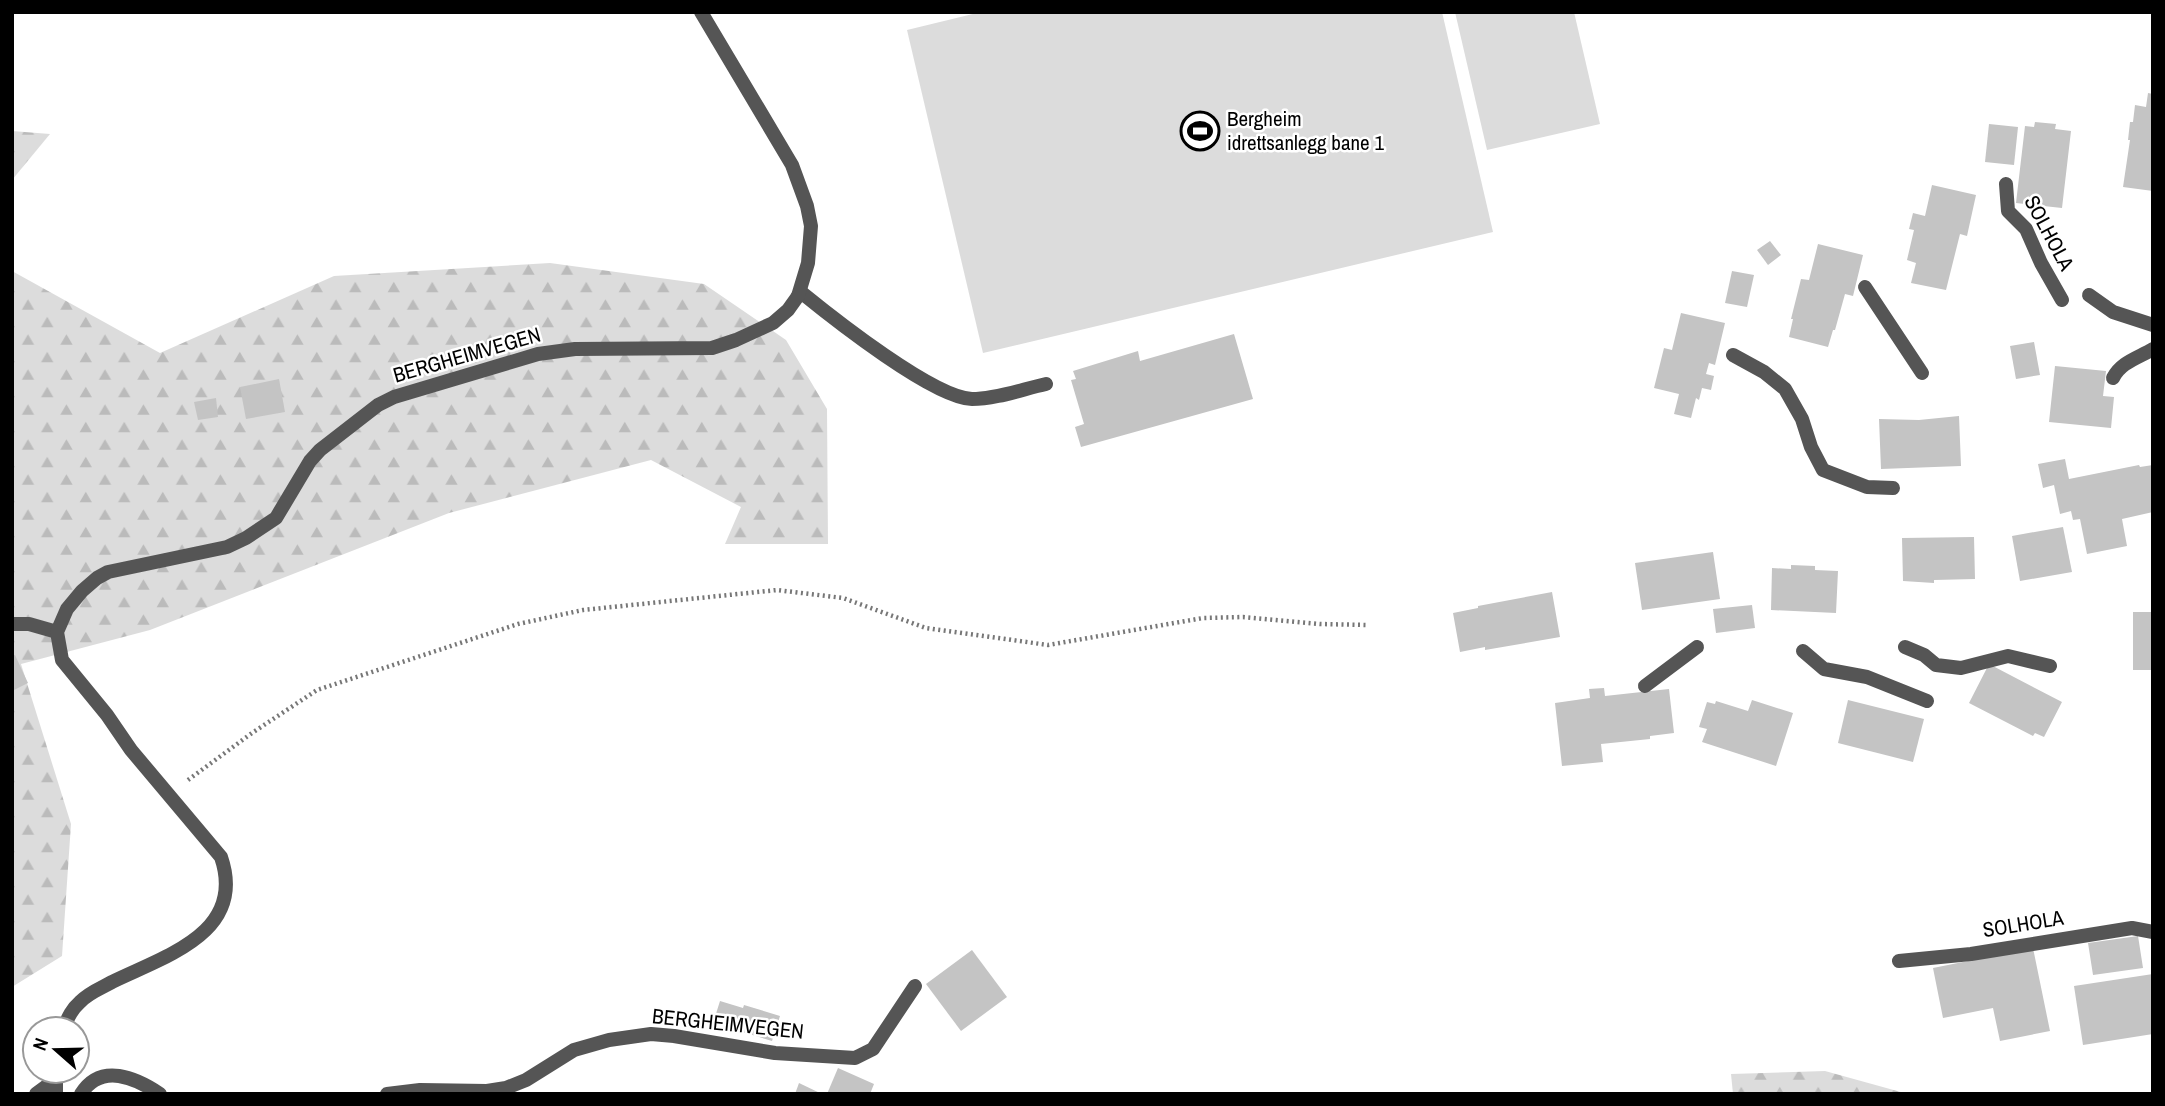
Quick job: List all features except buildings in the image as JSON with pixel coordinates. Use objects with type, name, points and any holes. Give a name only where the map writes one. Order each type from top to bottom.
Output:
[{"type":"street","name":"BERGHEIMVEGEN","points":[[57,632],[67,609],[82,591],[108,572],[227,547],[276,518],[310,461],[320,450],[378,405],[394,397],[466,374],[551,352],[575,349],[712,348],[773,323],[788,310],[798,296],[808,263],[811,244],[807,206],[799,181],[778,141],[701,12]]},
{"type":"street","name":"SOLHOLA","points":[[2006,184],[2008,211],[2026,229],[2062,300]]},
{"type":"street","points":[[1865,287],[1918,367]]},
{"type":"street","points":[[798,296],[802,293],[838,322],[898,363],[950,394],[969,399],[984,398],[1046,384]]},
{"type":"street","points":[[2089,295],[2113,312],[2153,325]]},
{"type":"street","points":[[2113,378],[2126,362],[2153,349]]},
{"type":"street","points":[[1733,355],[1764,372],[1785,389],[1802,419],[1811,447],[1823,470],[1867,486],[1893,488]]},
{"type":"street","points":[[12,625],[29,624],[57,632],[62,660],[221,857],[227,876],[222,908],[207,930],[193,942],[99,989],[82,1000],[69,1015]]},
{"type":"street","points":[[1645,686],[1697,647]]},
{"type":"street","points":[[1905,648],[1924,655],[1936,666],[1961,668],[2008,656],[2050,666]]},
{"type":"street","points":[[1803,651],[1824,668],[1867,677],[1927,701]]},
{"type":"street","name":"SOLHOLA","points":[[1899,961],[1971,954],[2132,928],[2153,932]]},
{"type":"street","name":"BERGHEIMVEGEN","points":[[387,1094],[420,1090],[487,1091],[506,1088],[526,1080],[574,1050],[609,1040],[651,1034],[674,1035],[775,1053],[855,1058],[873,1049],[915,986]]},
{"type":"street","points":[[81,1094],[85,1088],[104,1076],[121,1075],[143,1083],[160,1094]]},
{"type":"path","points":[[169,794],[252,733],[317,690],[517,624],[583,610],[776,590],[844,598],[926,628],[1048,645],[1203,618],[1243,617],[1367,625]]},
{"type":"green space","name":"Bergheim idrettsanlegg bane 1","points":[[981,12],[1442,12],[1493,232],[983,353],[907,30]]},
{"type":"green space","points":[[1455,12],[1574,12],[1600,124],[1487,150]]},
{"type":"green space","points":[[12,131],[50,134],[12,180]]},
{"type":"green space","points":[[550,263],[704,284],[786,340],[827,409],[828,544],[725,544],[741,507],[651,460],[449,513],[150,630],[21,664],[71,824],[62,956],[12,987],[12,271],[160,353],[334,276]]},
{"type":"green space","points":[[1825,1071],[1908,1094],[1733,1094],[1731,1074]]},
{"type":"place","name":"Bergheim idrettsanlegg bane 1","points":[[1200,131]]}]
